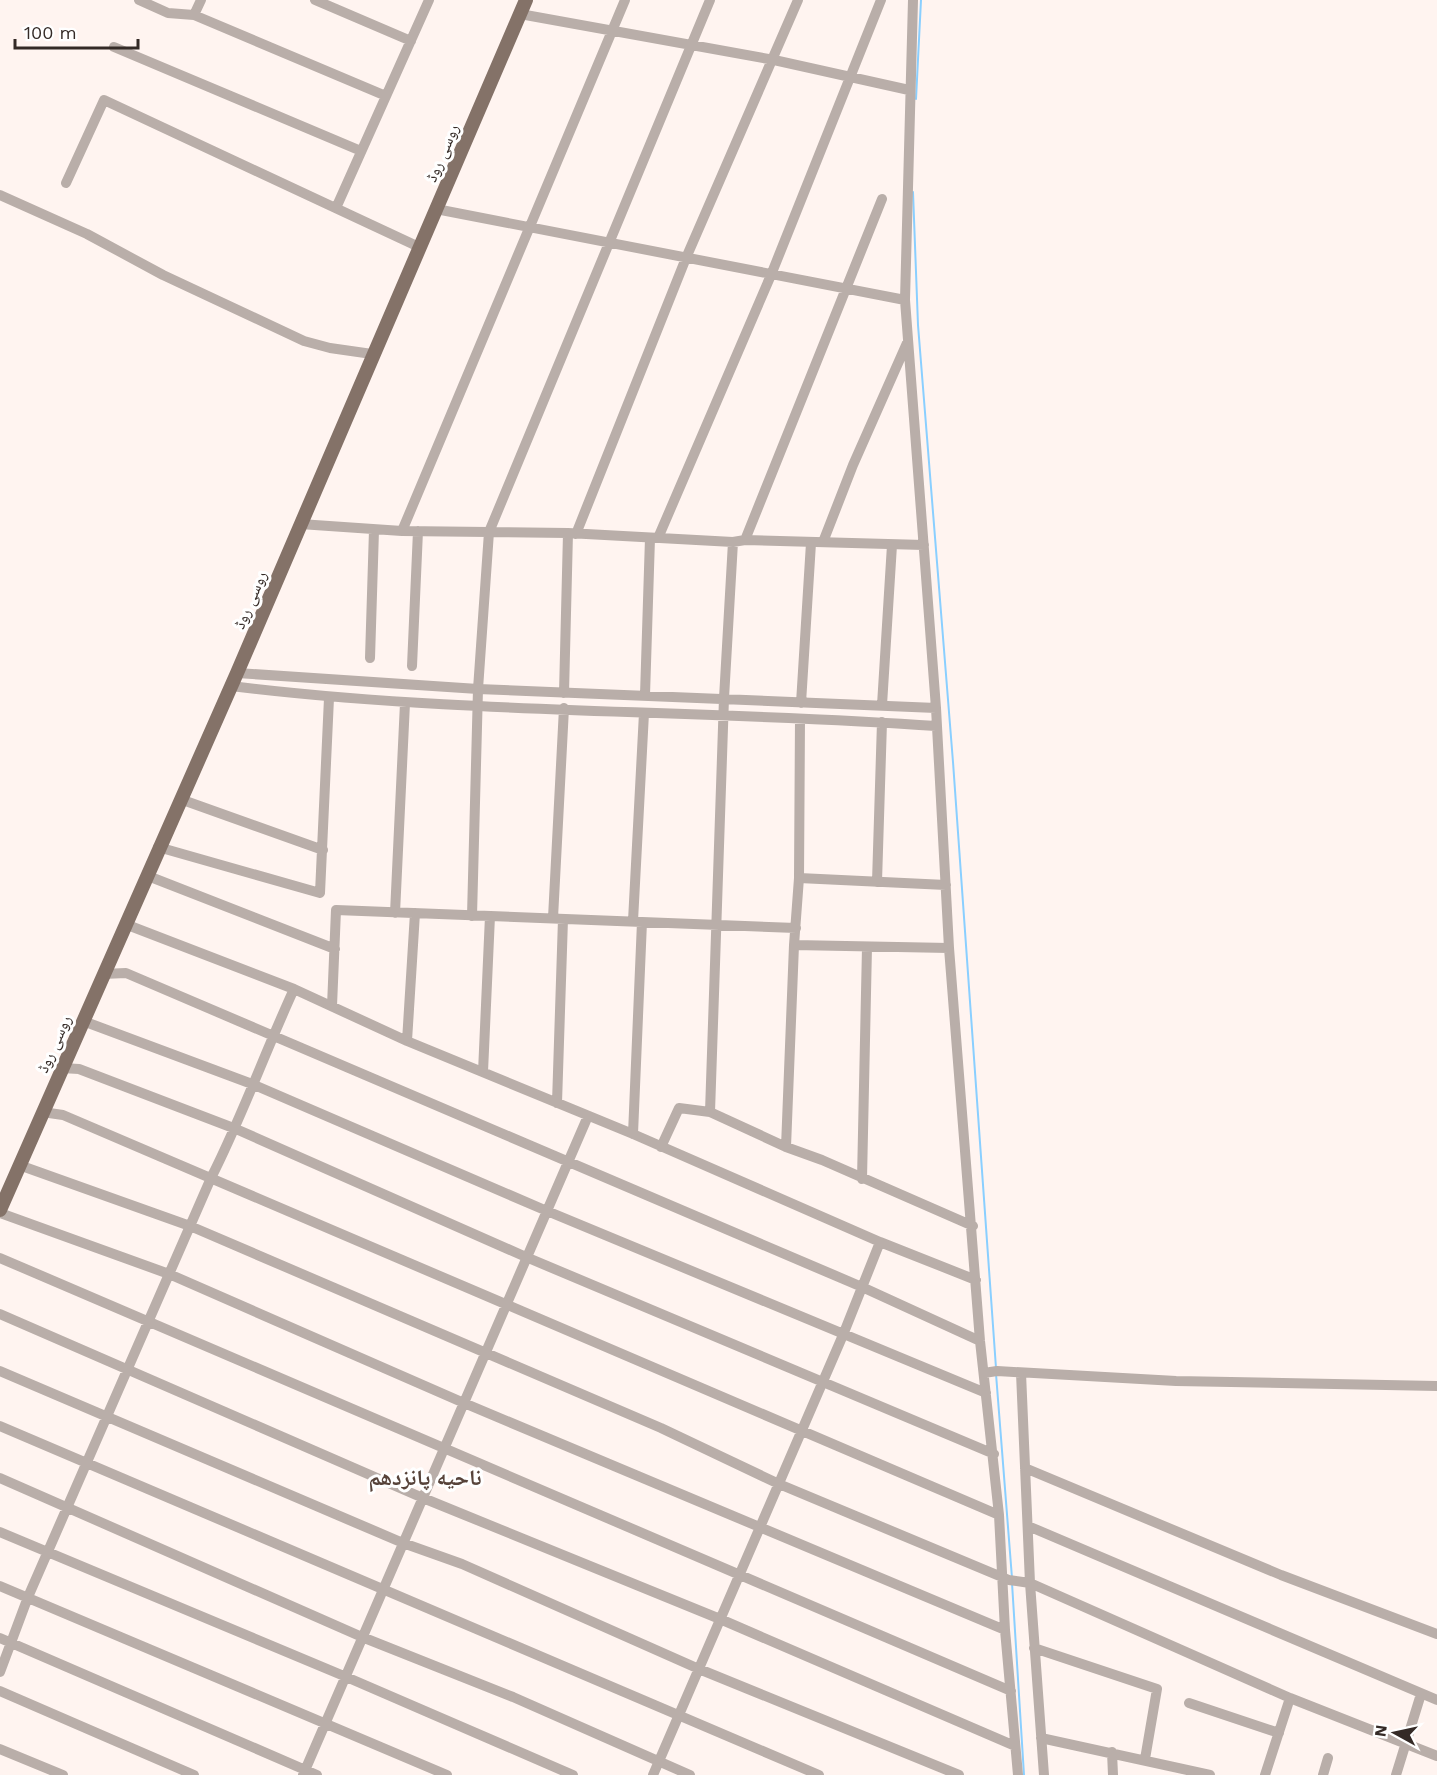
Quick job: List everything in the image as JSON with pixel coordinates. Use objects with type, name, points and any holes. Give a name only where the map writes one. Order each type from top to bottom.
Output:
[{"type":"main road","name":"روسی روڈ","points":[[0,1212],[124,924],[148,876],[158,846],[237,673],[372,354],[526,0]]},
{"type":"street","points":[[140,0],[168,13],[194,15],[386,96]]},
{"type":"street","points":[[194,15],[201,0]]},
{"type":"street","points":[[315,0],[411,41]]},
{"type":"street","points":[[336,208],[429,0]]},
{"type":"street","points":[[402,531],[626,0]]},
{"type":"street","points":[[472,916],[478,689],[489,532],[710,0]]},
{"type":"street","points":[[564,693],[572,533],[686,258],[774,60],[798,0]]},
{"type":"street","points":[[645,695],[654,538],[771,275],[881,0]]},
{"type":"street","points":[[913,0],[905,300],[936,708],[949,948],[973,1226],[980,1341],[987,1372],[986,1394],[999,1515],[1009,1579],[1005,1630],[1018,1775]]},
{"type":"street","points":[[520,14],[774,60],[909,90]]},
{"type":"street","points":[[114,47],[361,151]]},
{"type":"street","points":[[66,183],[104,100],[419,247]]},
{"type":"street","points":[[0,195],[87,234],[163,275],[304,340],[330,348],[372,354]]},
{"type":"street","points":[[745,540],[882,200]]},
{"type":"street","points":[[436,209],[905,300]]},
{"type":"street","points":[[823,542],[853,465],[909,340]]},
{"type":"street","points":[[300,524],[402,531],[572,533],[733,542],[745,540],[924,545]]},
{"type":"street","points":[[370,658],[374,530]]},
{"type":"street","points":[[412,666],[418,531]]},
{"type":"street","points":[[710,1112],[724,698],[733,542]]},
{"type":"street","points":[[801,703],[811,543]]},
{"type":"street","points":[[882,705],[892,545]]},
{"type":"street","points":[[237,673],[478,689],[936,708]]},
{"type":"street","points":[[231,686],[329,698],[405,703],[725,713],[936,726]]},
{"type":"street","points":[[158,846],[320,893],[329,698]]},
{"type":"street","points":[[395,914],[405,703]]},
{"type":"street","points":[[557,1103],[558,919],[564,708]]},
{"type":"street","points":[[633,1134],[644,712]]},
{"type":"street","points":[[786,1147],[799,878],[800,719]]},
{"type":"street","points":[[877,882],[882,722]]},
{"type":"street","points":[[180,799],[323,850]]},
{"type":"street","points":[[148,876],[335,949]]},
{"type":"street","points":[[799,878],[946,885]]},
{"type":"street","points":[[332,1005],[336,910],[796,928]]},
{"type":"street","points":[[407,1041],[415,914]]},
{"type":"street","points":[[483,1072],[490,916]]},
{"type":"street","points":[[124,924],[294,989],[407,1041],[633,1134],[880,1242],[976,1280]]},
{"type":"street","points":[[794,945],[949,948]]},
{"type":"street","points":[[862,1179],[867,947]]},
{"type":"street","points":[[103,974],[126,973],[862,1287],[980,1341]]},
{"type":"street","points":[[0,1672],[5,1640],[28,1598],[88,1463],[106,1416],[149,1323],[210,1178],[236,1129],[252,1083],[294,989]]},
{"type":"street","points":[[83,1021],[252,1083],[547,1211],[986,1394]]},
{"type":"street","points":[[61,1068],[79,1069],[236,1129],[526,1257],[993,1454]]},
{"type":"street","points":[[661,1147],[679,1108],[710,1112],[786,1147],[822,1160],[973,1226]]},
{"type":"street","points":[[42,1112],[63,1115],[505,1306],[999,1515]]},
{"type":"street","points":[[304,1772],[588,1116]]},
{"type":"street","points":[[19,1165],[190,1226],[661,1428],[779,1484],[1009,1579],[1029,1583],[1290,1698],[1437,1756]]},
{"type":"street","points":[[0,1212],[169,1274],[464,1403],[1005,1630]]},
{"type":"street","points":[[653,1775],[823,1382],[880,1242]]},
{"type":"street","points":[[0,1258],[442,1449],[579,1504],[1011,1691]]},
{"type":"street","points":[[0,1314],[423,1498],[720,1619],[1015,1746]]},
{"type":"street","points":[[0,1371],[403,1543],[462,1564],[699,1669],[959,1775]]},
{"type":"street","points":[[987,1372],[1176,1381],[1437,1386]]},
{"type":"street","points":[[1017,1372],[1028,1526],[1029,1583],[1044,1775]]},
{"type":"street","points":[[0,1426],[819,1775]]},
{"type":"street","points":[[1024,1468],[1281,1575],[1437,1634]]},
{"type":"street","points":[[0,1478],[362,1637],[513,1697],[658,1763],[690,1775]]},
{"type":"street","points":[[1028,1526],[1437,1700]]},
{"type":"street","points":[[0,1532],[573,1775]]},
{"type":"street","points":[[0,1586],[447,1775]]},
{"type":"street","points":[[5,1640],[304,1772],[317,1775]]},
{"type":"street","points":[[1034,1648],[1157,1689],[1145,1759]]},
{"type":"street","points":[[0,1691],[194,1775]]},
{"type":"street","points":[[1396,1775],[1421,1694]]},
{"type":"street","points":[[1265,1775],[1290,1698]]},
{"type":"street","points":[[1189,1703],[1279,1733]]},
{"type":"street","points":[[1041,1738],[1145,1759],[1169,1769],[1210,1775]]},
{"type":"street","points":[[0,1749],[63,1775]]},
{"type":"street","points":[[1112,1752],[1113,1775]]},
{"type":"street","points":[[1323,1775],[1328,1758]]},
{"type":"waterway","points":[[916,99],[921,0]]},
{"type":"waterway","points":[[913,192],[918,325],[953,762],[996,1368]]},
{"type":"waterway","points":[[996,1374],[1012,1578]]},
{"type":"waterway","points":[[1012,1583],[1024,1775]]},
{"type":"district","name":"ناحیه پانزدهم","points":[[425,1477]]}]
